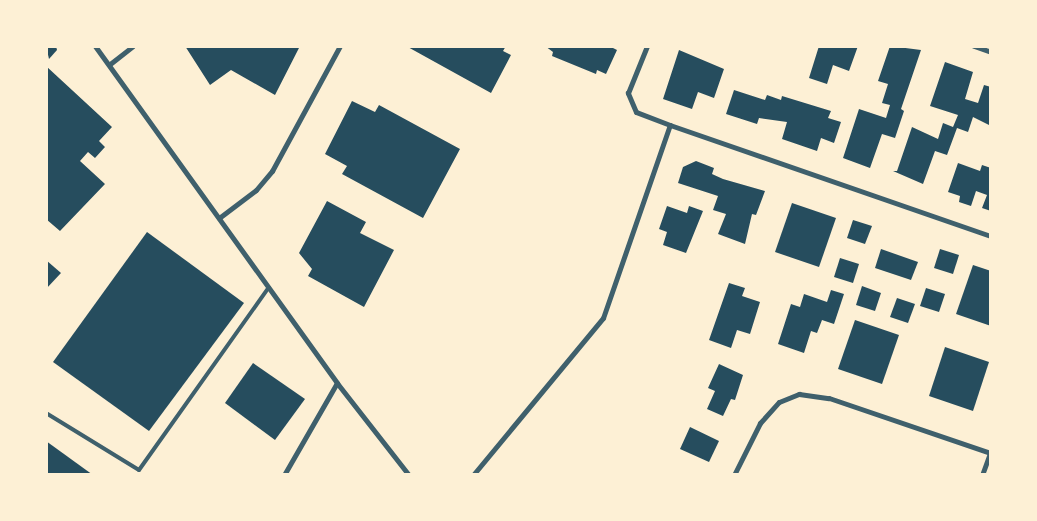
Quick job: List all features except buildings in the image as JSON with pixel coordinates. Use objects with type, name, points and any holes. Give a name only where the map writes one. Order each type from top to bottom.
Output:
[{"type":"street","points":[[95,46],[110,64],[337,383],[409,475]]},
{"type":"street","points":[[110,64],[133,46]]},
{"type":"street","points":[[219,218],[256,190],[272,171],[340,46]]},
{"type":"street","points":[[647,46],[628,93],[636,112],[991,236]]},
{"type":"street","points":[[974,46],[991,52]]},
{"type":"street","points":[[473,475],[603,318],[670,125]]},
{"type":"street","points":[[284,475],[337,383]]},
{"type":"street","points":[[734,475],[760,423],[779,402],[799,394],[829,398],[990,451],[982,475]]},
{"type":"lane","points":[[46,413],[139,470],[269,287]]}]
